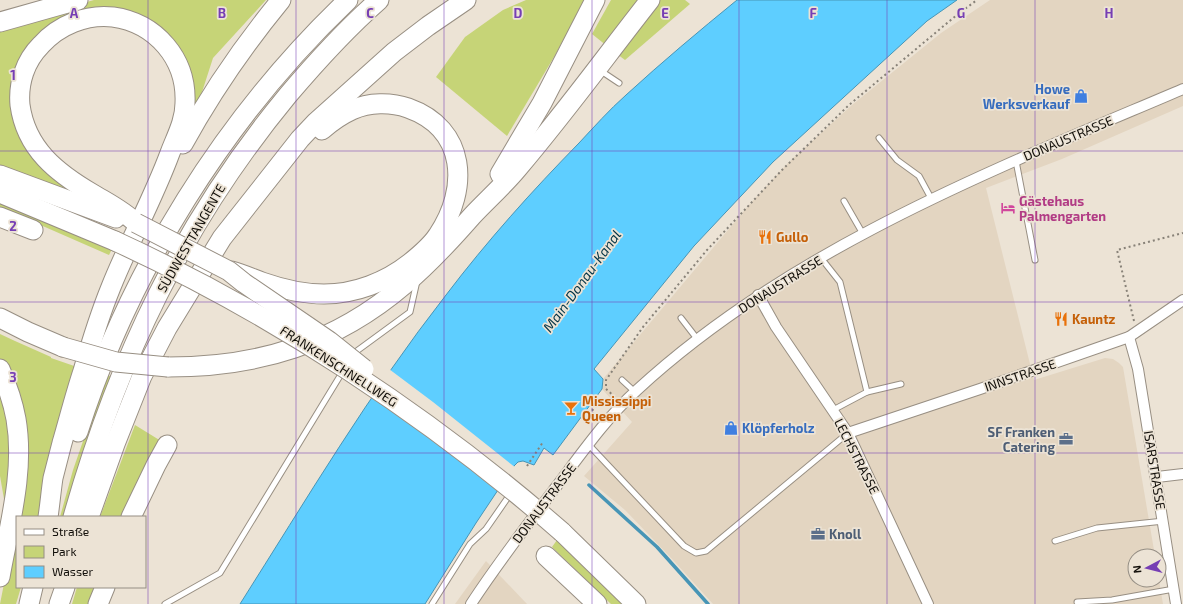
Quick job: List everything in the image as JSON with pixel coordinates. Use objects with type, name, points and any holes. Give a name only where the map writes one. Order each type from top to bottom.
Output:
[{"type":"highway","points":[[0,13],[40,0]]},
{"type":"highway","points":[[0,22],[78,0]]},
{"type":"highway","points":[[162,176],[177,155],[209,100],[249,42],[281,0]]},
{"type":"highway","name":"SÜDWESTTANGENTE","points":[[52,516],[79,426],[103,363],[131,301],[174,219],[205,169],[255,102],[287,63],[348,0]]},
{"type":"highway","name":"SÜDWESTTANGENTE","points":[[73,516],[99,433],[133,344],[194,226],[234,166],[275,111],[315,64],[379,0]]},
{"type":"highway","points":[[89,516],[115,444],[142,376],[166,328],[222,238],[300,139],[316,122],[375,68],[411,39],[466,0]]},
{"type":"highway","points":[[472,217],[506,164],[534,116],[563,64],[595,0]]},
{"type":"highway","points":[[0,318],[34,335],[63,347],[116,362],[168,368],[234,363],[273,355],[310,343],[366,314],[394,294],[442,250],[517,169],[650,0]]},
{"type":"highway","points":[[48,516],[54,477],[75,396],[93,337],[113,281],[143,214],[162,176],[181,127],[185,102],[182,74],[177,63],[169,49],[162,41],[146,28],[123,19],[109,17],[89,18],[78,21],[67,25],[45,40],[32,56],[21,81],[19,97],[22,115],[29,136],[47,160],[64,175],[129,219],[229,271],[329,341],[358,364],[403,408]]},
{"type":"highway","points":[[229,271],[246,275],[283,289],[306,293],[342,293],[360,289],[382,280],[402,269],[420,255],[437,236],[447,219],[454,202],[458,180],[457,162],[451,144],[444,133],[436,124],[425,116],[403,106],[383,104],[360,107],[328,125],[283,161]]},
{"type":"highway","points":[[0,175],[129,219]]},
{"type":"highway","name":"FRANKENSCHNELLWEG","points":[[0,193],[115,241],[154,260],[246,308],[355,375],[403,408],[526,500],[562,532],[636,604]]},
{"type":"highway","points":[[0,217],[33,230]]},
{"type":"highway","points":[[0,369],[8,390],[16,419],[19,458],[16,488],[0,577]]},
{"type":"highway","points":[[131,516],[156,465],[167,446]]},
{"type":"highway","points":[[546,556],[597,604]]},
{"type":"highway","points":[[29,604],[33,588]]},
{"type":"highway","points":[[49,604],[54,588]]},
{"type":"highway","points":[[59,604],[65,588]]},
{"type":"highway","points":[[98,604],[104,588]]},
{"type":"street","name":"DONAUSTRASSE","points":[[471,604],[541,502],[623,404],[671,360],[758,295],[863,234],[932,200],[1016,161],[1183,89]]},
{"type":"street","name":"LECHSTRASSE","points":[[758,295],[776,327],[848,432],[928,604]]},
{"type":"street","name":"INNSTRASSE","points":[[848,432],[980,389],[1133,335],[1183,300]]},
{"type":"street","name":"ISARSTRASSE","points":[[1133,335],[1157,477],[1176,604]]},
{"type":"street","points":[[1157,477],[1183,474]]},
{"type":"lane","points":[[596,68],[619,83]]},
{"type":"lane","points":[[879,138],[897,160],[920,176],[932,200]]},
{"type":"lane","points":[[1016,161],[1035,260]]},
{"type":"lane","points":[[844,201],[863,234]]},
{"type":"lane","points":[[821,258],[840,282],[867,392]]},
{"type":"lane","points":[[165,604],[220,573],[354,353],[410,312],[419,272]]},
{"type":"lane","points":[[681,318],[698,340]]},
{"type":"lane","points":[[622,380],[635,392]]},
{"type":"lane","points":[[833,410],[867,392],[901,384]]},
{"type":"lane","points":[[588,444],[684,546],[696,553],[706,551],[848,432]]},
{"type":"lane","points":[[432,604],[470,544],[486,529],[517,484]]},
{"type":"lane","points":[[1055,541],[1097,528],[1164,521]]},
{"type":"lane","points":[[1077,602],[1112,600],[1174,589]]},
{"type":"path","points":[[623,404],[606,389],[606,380],[643,327],[707,250],[782,170],[848,105],[977,0]]},
{"type":"path","points":[[1133,335],[1117,250],[1183,233]]},
{"type":"path","points":[[587,400],[596,406],[591,412]]},
{"type":"path","points":[[527,466],[543,442]]},
{"type":"shaded area","points":[[990,0],[1183,0],[1183,106],[1062,159],[986,188],[1034,380],[1105,358],[1113,359],[1123,367],[1154,548],[1127,548],[1127,588],[1160,588],[1163,604],[713,604],[625,510],[584,476],[632,422],[602,389],[603,379],[749,205],[788,163],[852,105],[941,33]]},
{"type":"shaded area","points":[[486,561],[527,604],[455,604]]},
{"type":"green space","points":[[94,0],[266,0],[213,58],[193,120],[168,40],[78,15],[15,89],[59,178],[75,195],[0,171],[0,26]]},
{"type":"green space","points":[[526,0],[585,0],[554,57],[507,136],[436,77],[465,37],[503,10]]},
{"type":"green space","points":[[611,0],[642,0],[607,46],[592,34]]},
{"type":"green space","points":[[659,0],[685,0],[690,4],[625,60],[617,54]]},
{"type":"green space","points":[[0,200],[113,247],[109,255],[0,209]]},
{"type":"green space","points":[[0,334],[51,358],[80,368],[38,516],[16,516],[16,588],[21,588],[16,604],[0,604],[14,533],[7,372],[0,359]]},
{"type":"green space","points":[[106,375],[114,377],[67,516],[60,516],[73,470]]},
{"type":"green space","points":[[0,380],[13,421],[7,516],[0,476]]},
{"type":"green space","points":[[135,425],[161,441],[124,516],[100,516]]},
{"type":"green space","points":[[557,540],[623,604],[611,604],[552,547]]},
{"type":"green space","points":[[77,588],[99,588],[92,604],[72,604]]},
{"type":"water","name":"Main-Donau-Kanal","points":[[737,0],[957,0],[927,21],[773,162],[694,246],[594,369],[603,379],[602,389],[553,455],[544,448],[534,465],[523,461],[518,462],[514,466],[425,604],[240,604],[365,408],[418,332],[477,255],[561,161],[614,107],[667,59]]},
{"type":"pier","points":[[389,369],[516,468],[500,491],[372,395]]},
{"type":"waterway","points":[[589,485],[657,547],[708,604]]},
{"type":"place","name":"Howe Werksverkauf","points":[[1081,96]]},
{"type":"place","name":"Gästehaus Palmengarten","points":[[1008,208]]},
{"type":"place","name":"Gullo","points":[[765,237]]},
{"type":"place","name":"Kauntz","points":[[1061,319]]},
{"type":"place","name":"Mississippi Queen","points":[[571,408]]},
{"type":"place","name":"Klöpferholz","points":[[731,428]]},
{"type":"place","name":"SF Franken Catering","points":[[1066,439]]},
{"type":"place","name":"Knoll","points":[[818,534]]}]
